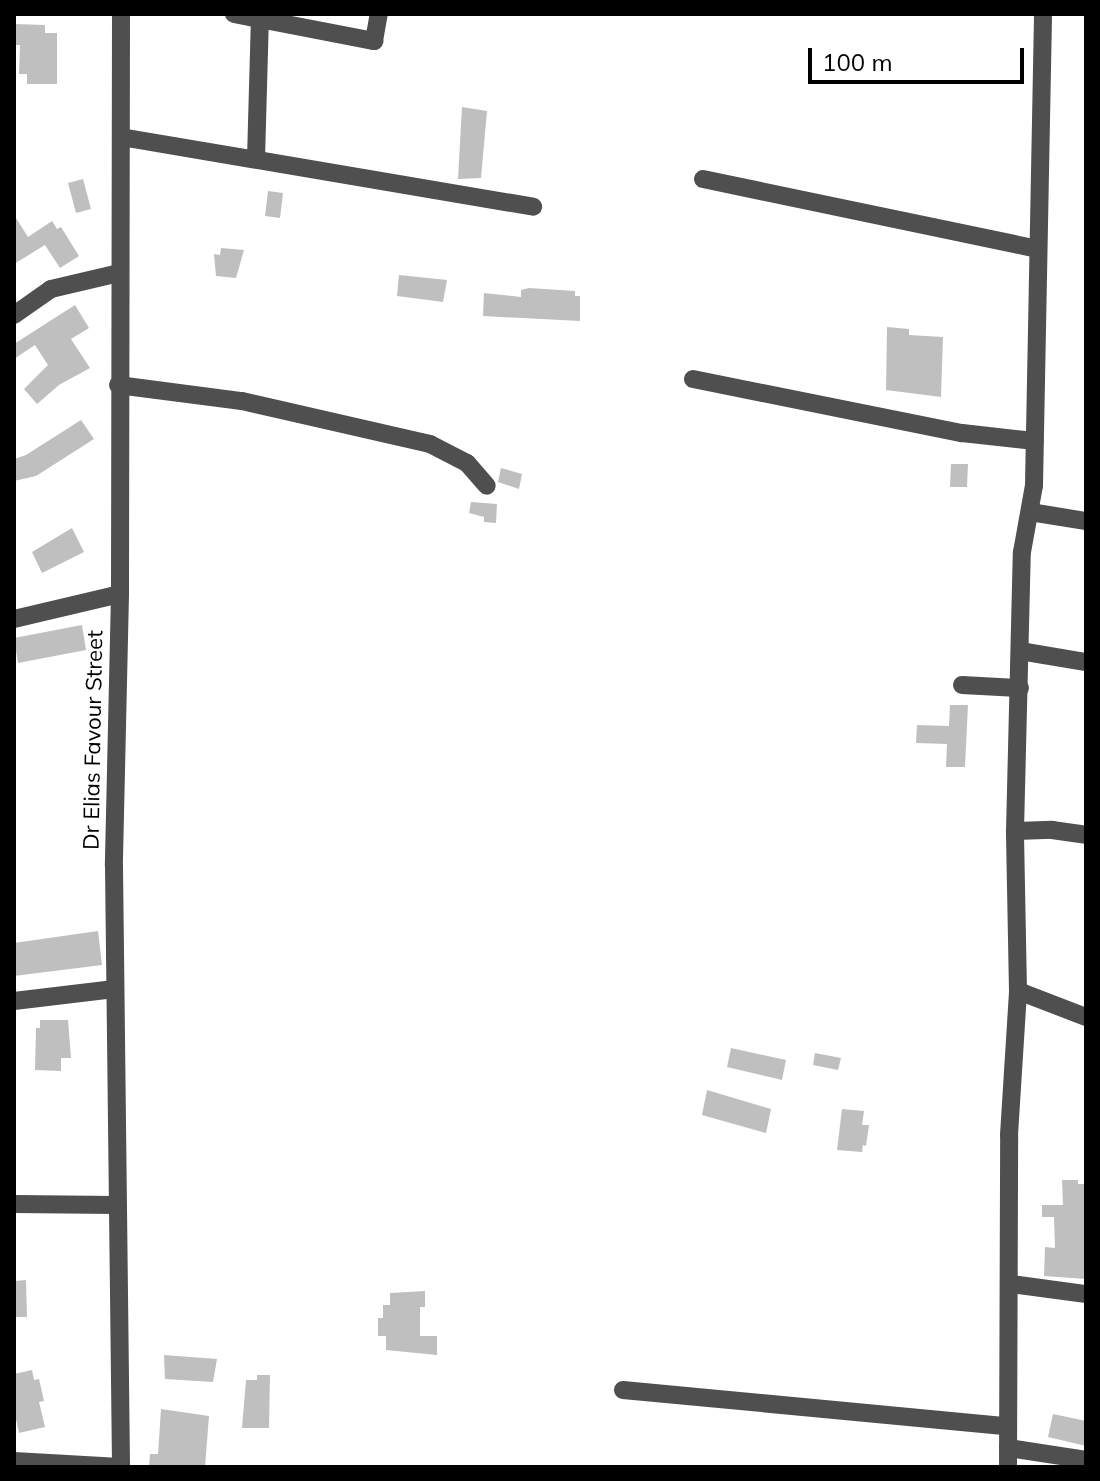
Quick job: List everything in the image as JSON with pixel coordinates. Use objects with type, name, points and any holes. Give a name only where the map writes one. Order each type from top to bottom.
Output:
[{"type":"street","name":"Dr Elias Favour Street","points":[[121,14],[120,594],[114,989],[121,1467]]},
{"type":"street","points":[[234,14],[374,41],[379,14]]},
{"type":"street","points":[[1043,14],[1035,441],[1030,512],[1022,552],[1015,831],[1018,991],[1009,1135],[1011,1284],[1006,1426],[1008,1458],[1086,1460]]},
{"type":"street","points":[[256,159],[260,19]]},
{"type":"street","points":[[121,137],[533,207]]},
{"type":"street","points":[[703,179],[1038,249]]},
{"type":"street","points":[[14,315],[51,289],[119,273]]},
{"type":"street","points":[[693,379],[962,433],[1035,441]]},
{"type":"street","points":[[118,385],[242,401],[430,444],[467,463],[487,486]]},
{"type":"street","points":[[1030,512],[1086,521]]},
{"type":"street","points":[[14,619],[120,594]]},
{"type":"street","points":[[1020,651],[1086,662]]},
{"type":"street","points":[[962,685],[1020,688]]},
{"type":"street","points":[[1015,831],[1086,835]]},
{"type":"street","points":[[14,1001],[114,989]]},
{"type":"street","points":[[1018,991],[1086,1017]]},
{"type":"street","points":[[14,1204],[116,1205]]},
{"type":"street","points":[[1011,1284],[1086,1294]]},
{"type":"street","points":[[623,1390],[1006,1426]]},
{"type":"street","points":[[14,1461],[121,1467]]},
{"type":"building","points":[[14,24],[45,25],[45,33],[57,33],[57,84],[27,84],[27,74],[19,74],[20,45],[14,45]]},
{"type":"building","points":[[462,107],[487,111],[481,178],[458,179]]},
{"type":"building","points":[[83,179],[91,209],[76,213],[68,183]]},
{"type":"building","points":[[268,191],[283,193],[280,218],[265,216]]},
{"type":"building","points":[[14,215],[28,237],[52,221],[57,229],[61,227],[79,256],[60,268],[45,245],[14,264]]},
{"type":"building","points":[[221,248],[244,250],[236,278],[216,276],[214,254],[220,255]]},
{"type":"building","points":[[399,275],[447,280],[443,302],[397,296]]},
{"type":"building","points":[[521,290],[575,291],[575,296],[580,296],[580,321],[483,316],[484,293],[521,297]]},
{"type":"building","points":[[75,305],[89,328],[71,339],[90,368],[59,385],[37,404],[24,389],[48,365],[35,345],[14,359],[14,344]]},
{"type":"building","points":[[887,327],[909,329],[909,335],[943,337],[941,397],[886,390]]},
{"type":"building","points":[[81,420],[94,439],[36,476],[14,481],[14,459],[26,455]]},
{"type":"building","points":[[951,464],[968,464],[967,487],[950,487]]},
{"type":"building","points":[[501,468],[522,474],[519,489],[498,482]]},
{"type":"building","points":[[471,502],[497,504],[496,523],[484,522],[484,517],[469,513]]},
{"type":"building","points":[[72,528],[84,552],[42,573],[32,552]]},
{"type":"building","points":[[82,625],[86,650],[18,663],[14,638]]},
{"type":"building","points":[[950,705],[968,705],[965,767],[946,767],[947,744],[916,743],[917,725],[949,726]]},
{"type":"building","points":[[98,931],[102,965],[14,976],[14,943]]},
{"type":"building","points":[[40,1020],[68,1020],[71,1058],[61,1058],[61,1071],[35,1070],[36,1028],[40,1028]]},
{"type":"building","points":[[731,1048],[786,1060],[782,1080],[727,1067]]},
{"type":"building","points":[[815,1053],[841,1058],[838,1070],[813,1065]]},
{"type":"building","points":[[707,1090],[771,1109],[766,1133],[702,1115]]},
{"type":"building","points":[[842,1109],[864,1111],[862,1125],[869,1125],[862,1152],[837,1150]]},
{"type":"building","points":[[1062,1180],[1078,1180],[1078,1184],[1086,1184],[1086,1279],[1044,1276],[1045,1247],[1055,1248],[1054,1217],[1042,1217],[1042,1205],[1063,1205]]},
{"type":"building","points":[[26,1280],[27,1317],[14,1317],[14,1281]]},
{"type":"building","points":[[425,1291],[425,1307],[420,1307],[420,1336],[437,1336],[437,1355],[386,1350],[386,1336],[378,1336],[378,1318],[383,1318],[383,1305],[390,1305],[390,1293]]},
{"type":"building","points":[[164,1355],[217,1359],[213,1382],[165,1379]]},
{"type":"building","points":[[32,1370],[34,1380],[39,1379],[44,1401],[39,1402],[45,1427],[19,1433],[14,1410],[14,1374]]},
{"type":"building","points":[[257,1375],[270,1375],[269,1428],[242,1428],[246,1380],[257,1380]]},
{"type":"building","points":[[161,1409],[209,1416],[205,1467],[149,1467],[150,1454],[158,1454]]},
{"type":"building","points":[[1053,1414],[1086,1421],[1086,1446],[1048,1437]]}]
